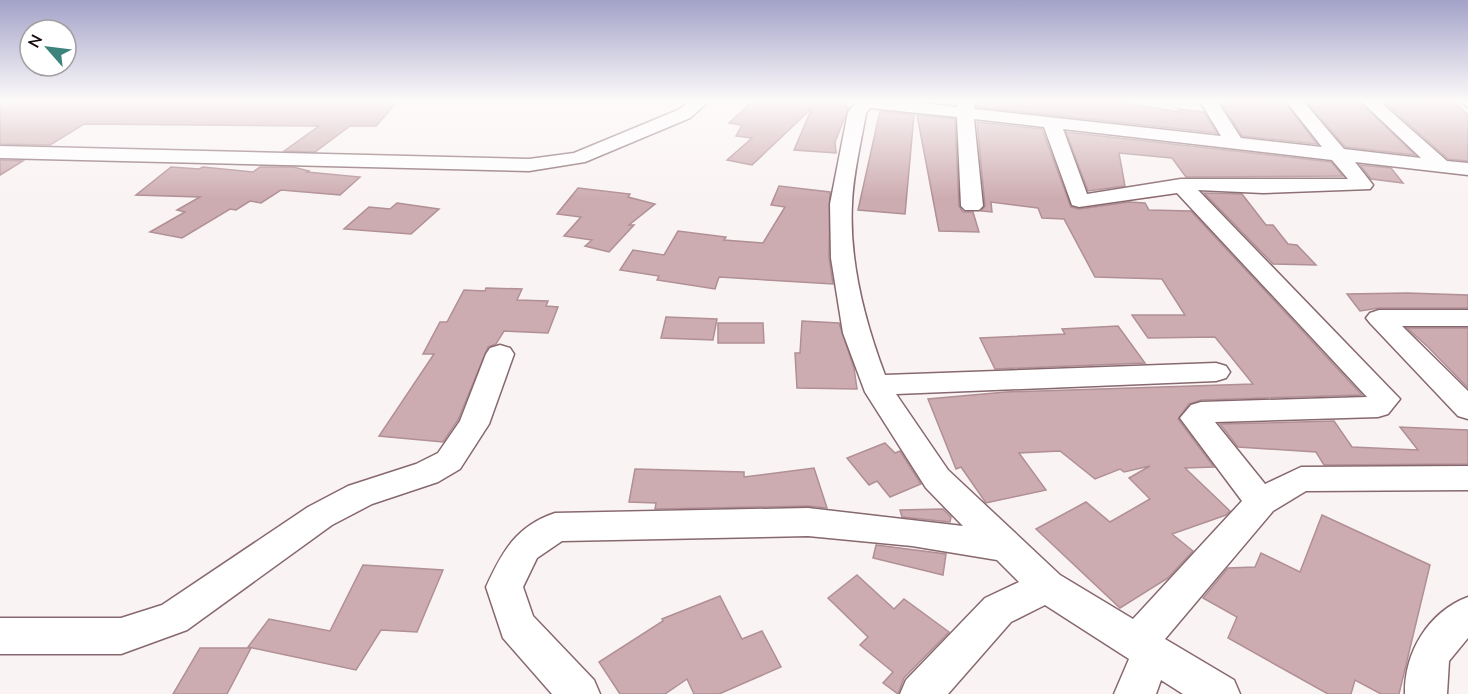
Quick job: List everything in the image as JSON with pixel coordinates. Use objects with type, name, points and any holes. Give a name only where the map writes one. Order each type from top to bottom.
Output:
[{"type":"street","points":[[0,152],[529,165],[578,158],[637,133]]},
{"type":"street","points":[[854,133],[841,204],[843,258],[856,333],[875,385],[937,479],[1047,586],[1219,694]]},
{"type":"street","points":[[968,133],[972,206]]},
{"type":"street","points":[[1056,133],[1079,201],[1182,185],[1363,185],[1321,133]]},
{"type":"street","points":[[1147,133],[1468,169]]},
{"type":"street","points":[[1229,133],[1235,143]]},
{"type":"street","points":[[1405,133],[1441,166]]},
{"type":"street","points":[[1182,185],[1382,403],[1201,412],[1195,417],[1260,502]]},
{"type":"street","points":[[1464,401],[1378,318],[1468,318]]},
{"type":"street","points":[[0,636],[121,636],[174,618],[320,516],[360,495],[426,473],[449,461],[474,424],[500,354]]},
{"type":"street","points":[[875,385],[1216,372]]},
{"type":"street","points":[[1135,694],[1145,647],[1260,502],[1301,479],[1468,478]]},
{"type":"street","points":[[579,694],[517,626],[504,587],[525,548],[555,527],[808,522],[912,532],[1007,547]]},
{"type":"street","points":[[921,694],[998,610],[1047,586]]},
{"type":"street","points":[[1426,694],[1428,664],[1442,635],[1468,614]]},
{"type":"building","points":[[0,133],[69,133],[50,145],[0,144]]},
{"type":"building","points":[[309,133],[340,133],[315,152],[284,151]]},
{"type":"building","points":[[737,133],[785,133],[752,165],[727,160],[752,138],[736,136]]},
{"type":"building","points":[[801,133],[838,133],[835,142],[836,153],[794,150]]},
{"type":"building","points":[[875,133],[912,133],[905,214],[858,210]]},
{"type":"building","points":[[920,133],[956,133],[959,206],[963,212],[973,212],[979,232],[939,231]]},
{"type":"building","points":[[978,133],[1044,133],[1071,207],[1079,209],[1129,202],[1145,203],[1149,210],[1191,211],[1362,395],[1201,400],[1189,404],[1178,419],[1214,467],[1185,468],[1230,511],[1226,515],[1172,534],[1193,551],[1168,578],[1120,608],[1036,529],[1086,502],[1110,522],[1150,499],[1129,478],[1150,466],[1124,472],[1120,469],[1095,479],[1060,451],[1019,453],[1046,490],[986,503],[961,467],[956,469],[928,399],[1006,392],[1253,384],[1215,337],[1148,338],[1132,315],[1185,315],[1162,279],[1095,277],[1064,219],[1042,218],[1038,208],[991,202],[992,212],[981,211],[985,206]]},
{"type":"building","points":[[1067,133],[1331,162],[1343,176],[1186,177],[1172,158],[1119,153],[1125,186],[1088,191]]},
{"type":"building","points":[[1240,133],[1309,133],[1317,144],[1242,136]]},
{"type":"building","points":[[1333,133],[1393,133],[1415,155],[1345,147]]},
{"type":"building","points":[[1419,133],[1468,133],[1468,161],[1448,159]]},
{"type":"building","points":[[0,160],[23,161],[0,175]]},
{"type":"building","points":[[1360,165],[1391,168],[1403,183],[1371,179]]},
{"type":"building","points":[[171,167],[199,169],[203,167],[253,172],[260,167],[293,167],[309,171],[307,172],[360,177],[340,195],[281,190],[261,203],[250,201],[236,210],[230,209],[182,238],[150,232],[185,212],[177,210],[200,197],[136,195]]},
{"type":"building","points":[[779,186],[830,192],[829,258],[833,284],[719,277],[715,289],[657,280],[659,276],[620,270],[633,250],[664,255],[678,231],[726,237],[724,240],[763,243],[785,207],[771,205]]},
{"type":"building","points":[[578,188],[630,194],[628,197],[655,204],[629,225],[634,225],[609,252],[585,246],[592,240],[564,236],[581,217],[557,214]]},
{"type":"building","points":[[1204,193],[1242,194],[1266,225],[1273,225],[1288,244],[1297,245],[1316,265],[1273,264]]},
{"type":"building","points":[[397,203],[439,209],[411,234],[344,229],[369,207],[390,209]]},
{"type":"building","points":[[486,288],[522,289],[517,300],[548,301],[546,306],[558,307],[548,333],[504,331],[496,344],[488,347],[458,420],[443,442],[379,436],[434,354],[423,354],[440,322],[447,322],[464,290],[485,291]]},
{"type":"building","points":[[1347,294],[1468,295],[1468,308],[1379,308],[1360,311]]},
{"type":"building","points":[[666,317],[717,319],[713,340],[661,338]]},
{"type":"building","points":[[802,321],[839,323],[854,368],[857,389],[797,388],[795,353],[800,353]]},
{"type":"building","points":[[718,323],[763,323],[764,343],[718,343]]},
{"type":"building","points":[[1118,326],[1145,363],[995,369],[980,338],[1065,334],[1062,329]]},
{"type":"building","points":[[1407,328],[1468,328],[1468,388],[1428,347]]},
{"type":"building","points":[[1334,421],[1352,447],[1418,450],[1400,427],[1468,430],[1468,464],[1324,465],[1316,452],[1238,447],[1220,424]]},
{"type":"building","points":[[885,443],[895,453],[900,451],[921,484],[890,497],[877,481],[869,485],[847,458]]},
{"type":"building","points":[[814,468],[827,508],[808,506],[655,509],[656,503],[629,502],[635,469],[744,472],[744,477]]},
{"type":"building","points":[[943,509],[951,517],[950,522],[902,517],[900,510]]},
{"type":"building","points":[[1322,515],[1430,565],[1399,694],[1381,694],[1355,680],[1351,694],[1328,694],[1228,638],[1237,617],[1203,598],[1228,568],[1255,567],[1261,553],[1300,572]]},
{"type":"building","points":[[876,545],[946,554],[943,575],[873,558]]},
{"type":"building","points":[[363,565],[443,570],[417,632],[381,630],[356,670],[248,647],[269,619],[330,631]]},
{"type":"building","points":[[857,575],[894,609],[904,599],[949,632],[904,678],[898,694],[883,683],[893,672],[860,645],[868,637],[828,598]]},
{"type":"building","points":[[720,596],[742,639],[762,631],[781,667],[719,694],[694,694],[687,679],[665,694],[620,694],[599,662],[663,621],[662,619]]},
{"type":"building","points":[[200,648],[251,648],[227,694],[173,694]]}]
